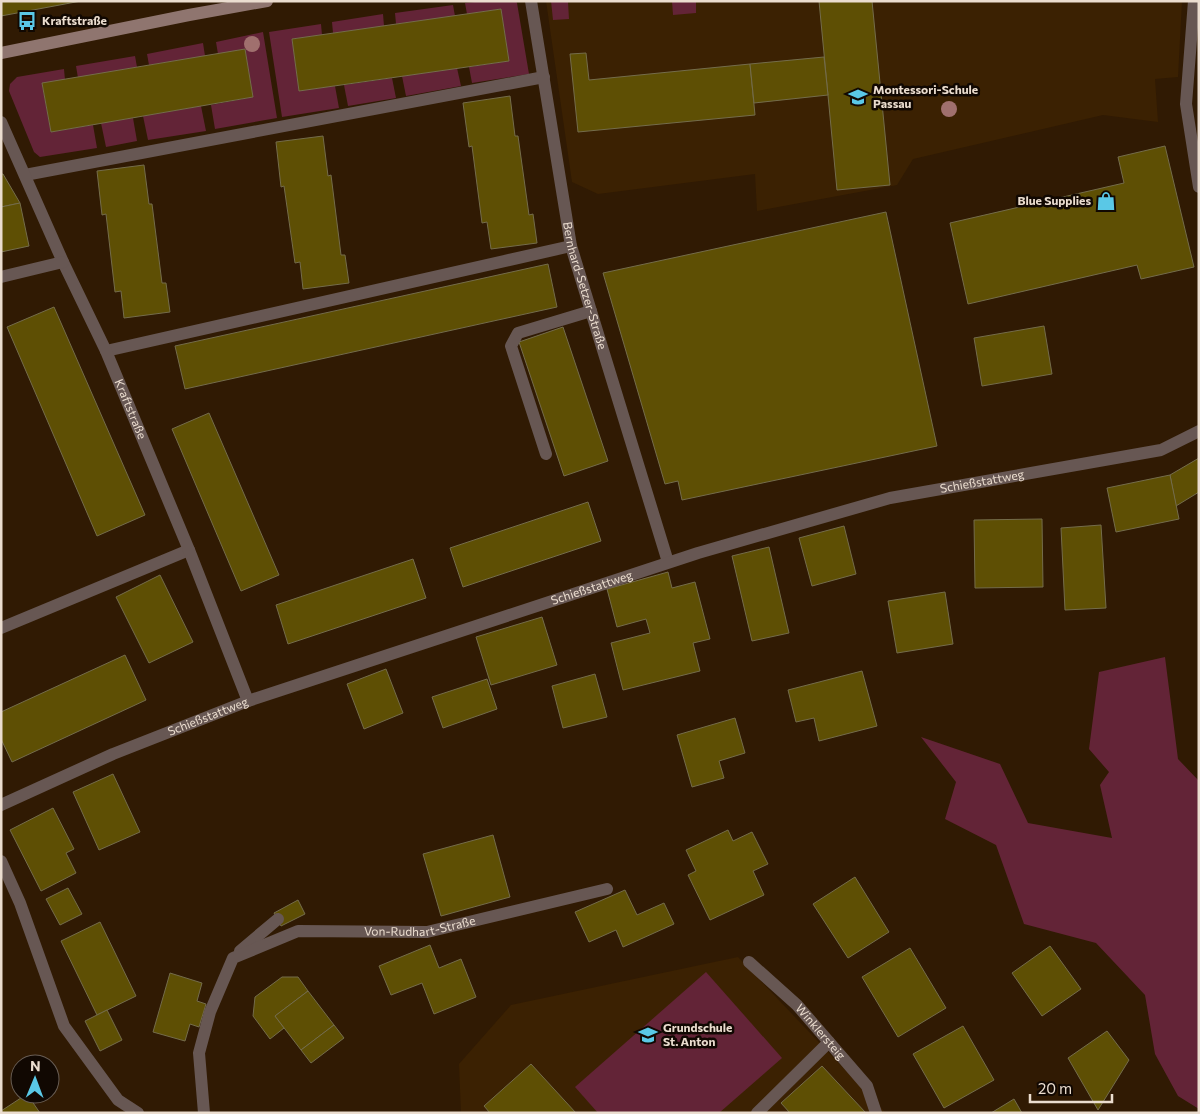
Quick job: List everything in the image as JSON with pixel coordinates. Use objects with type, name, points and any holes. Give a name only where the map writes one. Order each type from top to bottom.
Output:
[{"type":"street","points":[[1,53],[267,1]]},
{"type":"street","name":"Bernhard-Setzer-Straße","points":[[531,1],[571,246],[668,562]]},
{"type":"street","points":[[1194,1],[1186,104],[1199,187]]},
{"type":"street","points":[[25,175],[544,78]]},
{"type":"street","name":"Kraftstraße","points":[[1,122],[106,351],[189,550],[248,701]]},
{"type":"street","points":[[106,351],[571,246]]},
{"type":"street","points":[[1,276],[64,262]]},
{"type":"street","points":[[546,454],[511,346],[518,333],[591,311]]},
{"type":"street","name":"Schießstattweg","points":[[1,805],[113,754],[248,701],[668,562],[890,498],[1161,450],[1199,431]]},
{"type":"street","points":[[1,628],[189,550]]},
{"type":"street","points":[[1,861],[20,903],[64,1026],[118,1100],[138,1113]]},
{"type":"street","name":"Von-Rudhart-Straße","points":[[233,958],[298,931],[427,932],[607,889]]},
{"type":"street","points":[[204,1113],[199,1053],[210,1012],[233,958],[278,919]]},
{"type":"street","name":"Winklersteig","points":[[749,962],[797,1005],[867,1086],[876,1113]]},
{"type":"street","points":[[757,1113],[829,1042]]},
{"type":"shaded area","points":[[516,1],[529,74],[472,83],[469,67],[509,61],[501,9],[467,14],[465,3]]},
{"type":"shaded area","name":"Montessori-Schule Passau","points":[[546,1],[1182,1],[1178,77],[1155,79],[1158,122],[1103,115],[913,159],[897,185],[757,211],[755,174],[598,194],[572,182]]},
{"type":"shaded area","points":[[551,1],[574,1],[568,2],[569,19],[553,20]]},
{"type":"shaded area","points":[[672,1],[696,1],[696,13],[673,15]]},
{"type":"shaded area","points":[[453,5],[455,16],[396,24],[395,13]]},
{"type":"shaded area","points":[[383,14],[384,26],[333,33],[332,22]]},
{"type":"shaded area","points":[[321,24],[322,35],[292,39],[299,90],[335,86],[339,108],[282,117],[269,32]]},
{"type":"shaded area","points":[[263,32],[277,118],[215,129],[211,105],[253,97],[245,49],[218,54],[216,42]]},
{"type":"shaded area","points":[[203,43],[205,56],[149,65],[147,54]]},
{"type":"shaded area","points":[[135,56],[137,67],[78,78],[76,66]]},
{"type":"shaded area","points":[[457,68],[461,86],[406,96],[402,76]]},
{"type":"shaded area","points":[[64,69],[65,80],[42,84],[51,132],[93,125],[97,148],[40,157],[34,152],[9,91],[10,84],[17,77]]},
{"type":"shaded area","points":[[392,78],[396,98],[348,106],[344,85]]},
{"type":"shaded area","points":[[201,106],[206,131],[148,140],[143,116]]},
{"type":"shaded area","points":[[133,118],[137,141],[106,147],[101,123]]},
{"type":"shaded area","points":[[1165,657],[1178,759],[1199,781],[1199,1109],[1178,1096],[1155,1054],[1145,995],[1096,943],[1024,924],[996,845],[945,819],[956,782],[921,737],[1000,764],[1028,823],[1112,838],[1100,785],[1109,772],[1089,749],[1099,672]]},
{"type":"shaded area","name":"Grundschule St. Anton","points":[[738,957],[886,1113],[461,1113],[459,1064],[511,1005]]},
{"type":"shaded area","points":[[706,972],[782,1058],[719,1113],[598,1113],[575,1087]]},
{"type":"building","points":[[1,1],[81,1],[1,16]]},
{"type":"building","points":[[819,1],[872,1],[890,185],[837,190]]},
{"type":"building","points":[[501,9],[509,61],[299,91],[292,39]]},
{"type":"building","points":[[245,49],[253,97],[51,132],[42,83]]},
{"type":"building","points":[[586,53],[589,80],[750,64],[755,115],[578,132],[570,54]]},
{"type":"building","points":[[824,57],[828,95],[754,103],[750,64]]},
{"type":"building","points":[[510,96],[515,136],[518,136],[529,215],[533,214],[537,243],[491,249],[487,222],[482,223],[472,146],[469,147],[463,103]]},
{"type":"building","points":[[323,136],[328,176],[331,175],[341,255],[345,255],[349,283],[303,289],[300,262],[295,263],[284,186],[281,187],[276,142]]},
{"type":"building","points":[[1165,146],[1194,267],[1141,279],[1137,265],[968,304],[950,223],[1124,183],[1118,157]]},
{"type":"building","points":[[144,165],[149,204],[152,204],[162,283],[166,283],[170,312],[124,318],[121,291],[115,292],[106,214],[102,215],[97,171]]},
{"type":"building","points":[[1,174],[3,174],[20,203],[1,207]]},
{"type":"building","points":[[20,203],[29,246],[1,252],[1,207]]},
{"type":"building","points":[[886,212],[937,446],[682,500],[678,481],[665,484],[603,273]]},
{"type":"building","points":[[548,264],[557,307],[185,389],[175,346]]},
{"type":"building","points":[[54,307],[145,515],[97,536],[7,327]]},
{"type":"building","points":[[1044,326],[1052,374],[982,386],[974,338]]},
{"type":"building","points":[[563,327],[608,461],[564,476],[519,342]]},
{"type":"building","points":[[209,413],[279,575],[241,591],[172,429]]},
{"type":"building","points":[[1199,458],[1199,492],[1176,506],[1170,475]]},
{"type":"building","points":[[1170,475],[1179,519],[1116,532],[1107,488]]},
{"type":"building","points":[[588,502],[601,541],[463,587],[450,548]]},
{"type":"building","points":[[1042,519],[1043,587],[975,588],[974,520]]},
{"type":"building","points":[[1101,525],[1106,608],[1065,610],[1061,528]]},
{"type":"building","points":[[844,526],[856,574],[812,586],[799,538]]},
{"type":"building","points":[[769,547],[789,633],[752,641],[732,556]]},
{"type":"building","points":[[413,559],[426,598],[288,644],[276,605]]},
{"type":"building","points":[[668,572],[672,588],[695,582],[710,639],[693,643],[700,671],[623,690],[611,643],[650,633],[646,619],[617,627],[607,589]]},
{"type":"building","points":[[160,575],[193,642],[149,663],[116,597]]},
{"type":"building","points":[[945,592],[953,644],[897,653],[888,601]]},
{"type":"building","points":[[542,617],[557,665],[491,685],[476,637]]},
{"type":"building","points":[[125,655],[146,700],[12,762],[1,739],[1,712]]},
{"type":"building","points":[[386,669],[403,713],[364,729],[347,684]]},
{"type":"building","points":[[862,671],[877,726],[819,741],[814,718],[796,722],[788,690]]},
{"type":"building","points":[[595,674],[607,717],[563,728],[552,686]]},
{"type":"building","points":[[487,679],[497,709],[443,728],[432,697]]},
{"type":"building","points":[[735,718],[745,753],[719,761],[724,778],[692,787],[677,735]]},
{"type":"building","points":[[113,774],[140,832],[99,850],[73,792]]},
{"type":"building","points":[[53,808],[74,849],[66,853],[76,873],[41,891],[10,830]]},
{"type":"building","points":[[728,830],[733,841],[752,832],[768,864],[753,871],[764,895],[710,920],[688,875],[696,871],[686,850]]},
{"type":"building","points":[[493,835],[510,897],[441,916],[423,854]]},
{"type":"building","points":[[855,877],[889,932],[848,958],[813,904]]},
{"type":"building","points":[[68,888],[82,914],[60,925],[46,899]]},
{"type":"building","points":[[625,890],[637,915],[664,903],[674,924],[623,947],[616,930],[589,942],[575,912]]},
{"type":"building","points":[[298,900],[305,914],[281,926],[274,913]]},
{"type":"building","points":[[100,922],[136,996],[97,1015],[61,941]]},
{"type":"building","points":[[430,945],[439,968],[461,959],[476,997],[434,1014],[422,983],[391,995],[379,966]]},
{"type":"building","points":[[1050,946],[1081,989],[1042,1016],[1012,973]]},
{"type":"building","points":[[910,948],[946,1008],[898,1037],[862,977]]},
{"type":"building","points":[[170,973],[202,983],[197,1001],[206,1004],[199,1027],[190,1024],[185,1041],[153,1032]]},
{"type":"building","points":[[282,977],[298,977],[308,991],[275,1016],[284,1028],[270,1039],[253,1016],[255,997]]},
{"type":"building","points":[[308,991],[334,1025],[301,1050],[275,1016]]},
{"type":"building","points":[[107,1010],[122,1040],[100,1051],[85,1021]]},
{"type":"building","points":[[334,1025],[344,1038],[311,1063],[301,1050]]},
{"type":"building","points":[[963,1026],[994,1080],[944,1108],[913,1054]]},
{"type":"building","points":[[1107,1031],[1129,1060],[1098,1110],[1068,1058]]},
{"type":"building","points":[[531,1064],[576,1113],[490,1113],[484,1106]]},
{"type":"building","points":[[822,1066],[866,1113],[790,1113],[781,1103]]},
{"type":"building","points":[[1014,1099],[1022,1113],[991,1113]]},
{"type":"building","points":[[12,1104],[34,1104],[40,1113],[1,1113],[1,1111]]},
{"type":"place","name":"Kraftstraße","points":[[27,21]]},
{"type":"place","name":"Montessori-Schule Passau","points":[[858,97]]},
{"type":"place","name":"Blue Supplies","points":[[1106,201]]},
{"type":"place","name":"Grundschule St. Anton","points":[[648,1035]]}]
